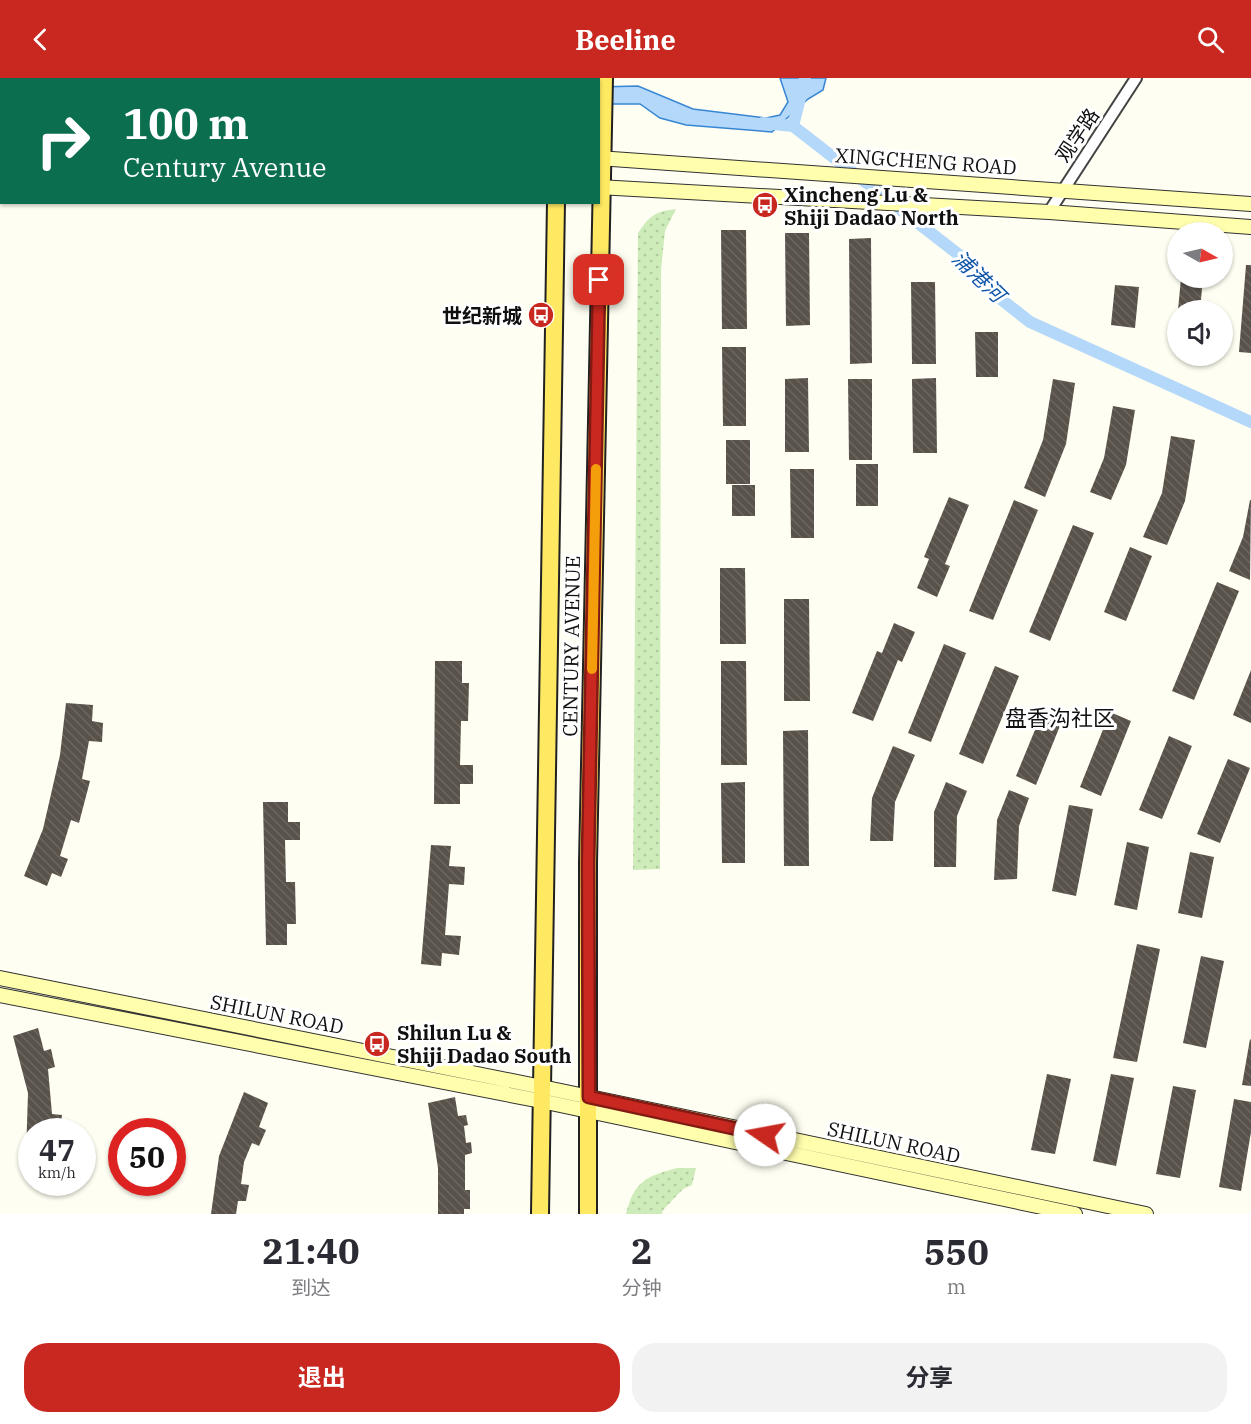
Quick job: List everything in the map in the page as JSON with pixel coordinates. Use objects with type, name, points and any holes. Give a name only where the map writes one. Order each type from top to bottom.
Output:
[{"type":"main road","name":"CENTURY AVENUE","points":[[600,187],[604,78]]},
{"type":"main road","name":"XINGCHENG ROAD","points":[[600,158],[1251,204]]},
{"type":"main road","points":[[600,187],[1049,212],[1251,227]]},
{"type":"main road","name":"CENTURY AVENUE","points":[[540,1214],[556,204]]},
{"type":"main road","name":"CENTURY AVENUE","points":[[588,1214],[588,863],[600,204]]},
{"type":"main road","name":"SHILUN ROAD","points":[[0,978],[589,1104],[1146,1214]]},
{"type":"main road","name":"SHILUN ROAD","points":[[0,995],[541,1094]]},
{"type":"main road","name":"SHILUN ROAD","points":[[589,1104],[1075,1214]]},
{"type":"street","name":"观学路","points":[[1049,212],[1136,78]]},
{"type":"green space","points":[[676,209],[665,231],[661,270],[660,869],[633,870],[638,233],[654,215]]},
{"type":"green space","points":[[677,1168],[696,1168],[692,1185],[683,1189],[663,1210],[662,1214],[626,1214],[633,1194],[643,1182],[650,1177]]},
{"type":"water","points":[[780,78],[826,78],[823,90],[808,99],[772,132],[686,125],[660,118],[640,104],[600,104],[600,87],[638,86],[693,109],[766,118],[780,115],[788,102]]},
{"type":"building","points":[[721,230],[746,230],[747,329],[722,329]]},
{"type":"building","points":[[785,233],[809,233],[810,325],[786,326]]},
{"type":"building","points":[[871,238],[872,363],[850,364],[849,239]]},
{"type":"building","points":[[1246,265],[1251,265],[1251,353],[1239,352]]},
{"type":"building","points":[[911,282],[935,282],[936,364],[912,364]]},
{"type":"building","points":[[1115,285],[1139,287],[1135,328],[1111,325]]},
{"type":"building","points":[[1180,288],[1202,288],[1201,300],[1179,300]]},
{"type":"building","points":[[975,332],[998,332],[998,377],[976,377]]},
{"type":"building","points":[[722,347],[746,347],[746,426],[723,426]]},
{"type":"building","points":[[808,378],[809,452],[785,452],[785,379]]},
{"type":"building","points":[[936,378],[937,453],[913,453],[912,379]]},
{"type":"building","points":[[848,379],[872,379],[872,460],[849,460]]},
{"type":"building","points":[[1053,379],[1075,383],[1066,444],[1045,497],[1024,488],[1043,440]]},
{"type":"building","points":[[1113,406],[1135,410],[1126,465],[1111,500],[1090,492],[1104,458]]},
{"type":"building","points":[[1171,436],[1195,440],[1185,501],[1167,545],[1143,537],[1162,493]]},
{"type":"building","points":[[726,440],[750,440],[750,484],[726,484]]},
{"type":"building","points":[[856,464],[878,464],[878,506],[856,506]]},
{"type":"building","points":[[790,469],[814,469],[814,538],[791,538]]},
{"type":"building","points":[[732,485],[755,485],[755,516],[732,516]]},
{"type":"building","points":[[949,497],[969,505],[945,564],[950,566],[937,597],[917,588],[929,559],[924,557]]},
{"type":"building","points":[[1014,500],[1038,510],[993,620],[969,611]]},
{"type":"building","points":[[1250,500],[1250,580],[1229,571],[1243,537]]},
{"type":"building","points":[[1073,525],[1094,533],[1050,641],[1029,632]]},
{"type":"building","points":[[1130,547],[1152,556],[1126,621],[1104,612]]},
{"type":"building","points":[[720,568],[745,568],[746,644],[720,644]]},
{"type":"building","points":[[1217,582],[1239,591],[1194,700],[1172,691]]},
{"type":"building","points":[[784,599],[809,599],[810,701],[784,701]]},
{"type":"building","points":[[894,623],[915,632],[902,662],[898,660],[873,721],[852,713],[877,651],[882,653]]},
{"type":"building","points":[[944,644],[966,653],[931,742],[908,733]]},
{"type":"building","points":[[435,661],[462,661],[462,683],[469,683],[468,721],[461,721],[460,765],[473,765],[473,784],[460,784],[460,804],[434,804]]},
{"type":"building","points":[[721,661],[746,661],[747,765],[721,765]]},
{"type":"building","points":[[995,666],[1019,676],[983,764],[959,754]]},
{"type":"building","points":[[1251,670],[1251,723],[1233,715]]},
{"type":"building","points":[[66,703],[93,705],[92,721],[103,723],[102,742],[89,741],[82,779],[90,781],[79,823],[71,820],[60,856],[68,859],[61,877],[52,873],[47,886],[24,876],[43,829],[60,755]]},
{"type":"building","points":[[1044,708],[1064,716],[1036,785],[1016,776]]},
{"type":"building","points":[[1110,712],[1131,721],[1101,796],[1080,787]]},
{"type":"building","points":[[808,730],[809,866],[784,866],[783,731]]},
{"type":"building","points":[[1169,736],[1192,746],[1162,819],[1139,810]]},
{"type":"building","points":[[893,746],[915,755],[895,802],[893,841],[870,841],[872,798]]},
{"type":"building","points":[[1228,759],[1250,768],[1220,843],[1197,834]]},
{"type":"building","points":[[745,782],[745,863],[722,863],[721,783]]},
{"type":"building","points":[[946,782],[967,791],[957,816],[956,867],[934,867],[934,812]]},
{"type":"building","points":[[1009,790],[1029,798],[1019,826],[1017,879],[994,880],[997,820]]},
{"type":"building","points":[[263,802],[288,802],[288,822],[300,822],[300,840],[285,840],[286,882],[295,882],[296,924],[287,924],[287,945],[266,945]]},
{"type":"building","points":[[1069,805],[1093,809],[1076,896],[1052,891]]},
{"type":"building","points":[[1127,842],[1149,847],[1137,910],[1114,905]]},
{"type":"building","points":[[431,845],[451,846],[449,866],[465,867],[464,885],[449,884],[445,935],[461,936],[459,955],[442,953],[441,966],[421,964]]},
{"type":"building","points":[[1190,852],[1214,857],[1202,918],[1178,913]]},
{"type":"building","points":[[1137,944],[1160,949],[1137,1062],[1113,1058]]},
{"type":"building","points":[[1201,956],[1224,961],[1206,1048],[1183,1043]]},
{"type":"building","points":[[38,1028],[44,1051],[51,1049],[55,1067],[48,1069],[52,1114],[62,1115],[62,1118],[27,1118],[28,1093],[13,1036]]},
{"type":"building","points":[[1251,1040],[1251,1086],[1242,1085]]},
{"type":"building","points":[[1047,1074],[1071,1079],[1055,1154],[1031,1150]]},
{"type":"building","points":[[1111,1074],[1134,1078],[1116,1166],[1093,1161]]},
{"type":"building","points":[[1173,1086],[1196,1090],[1180,1178],[1156,1174]]},
{"type":"building","points":[[244,1092],[268,1103],[259,1127],[266,1130],[259,1146],[252,1143],[244,1162],[241,1184],[249,1185],[246,1201],[238,1201],[236,1214],[211,1214],[219,1156]]},
{"type":"building","points":[[455,1097],[458,1116],[466,1115],[468,1125],[464,1126],[466,1143],[471,1142],[472,1153],[465,1155],[465,1190],[470,1190],[470,1209],[464,1209],[464,1214],[438,1214],[438,1168],[428,1103]]},
{"type":"building","points":[[1234,1099],[1251,1102],[1251,1132],[1241,1191],[1219,1187]]},
{"type":"waterway","points":[[793,126],[805,78]]},
{"type":"waterway","name":"浦港河","points":[[763,123],[793,126],[976,268],[1002,300],[1030,322],[1251,422]]},
{"type":"slow traffic","points":[[592,669],[596,469]]},
{"type":"place","name":"Xincheng Lu & Shiji Dadao North","points":[[765,205]]},
{"type":"place","name":"世纪新城","points":[[541,315]]},
{"type":"place","name":"Shilun Lu & Shiji Dadao South","points":[[377,1044]]},
{"type":"district","name":"盘香沟社区","points":[[1060,717]]},
{"type":"route","points":[[599,280],[588,863],[589,1097],[765,1135]]}]
